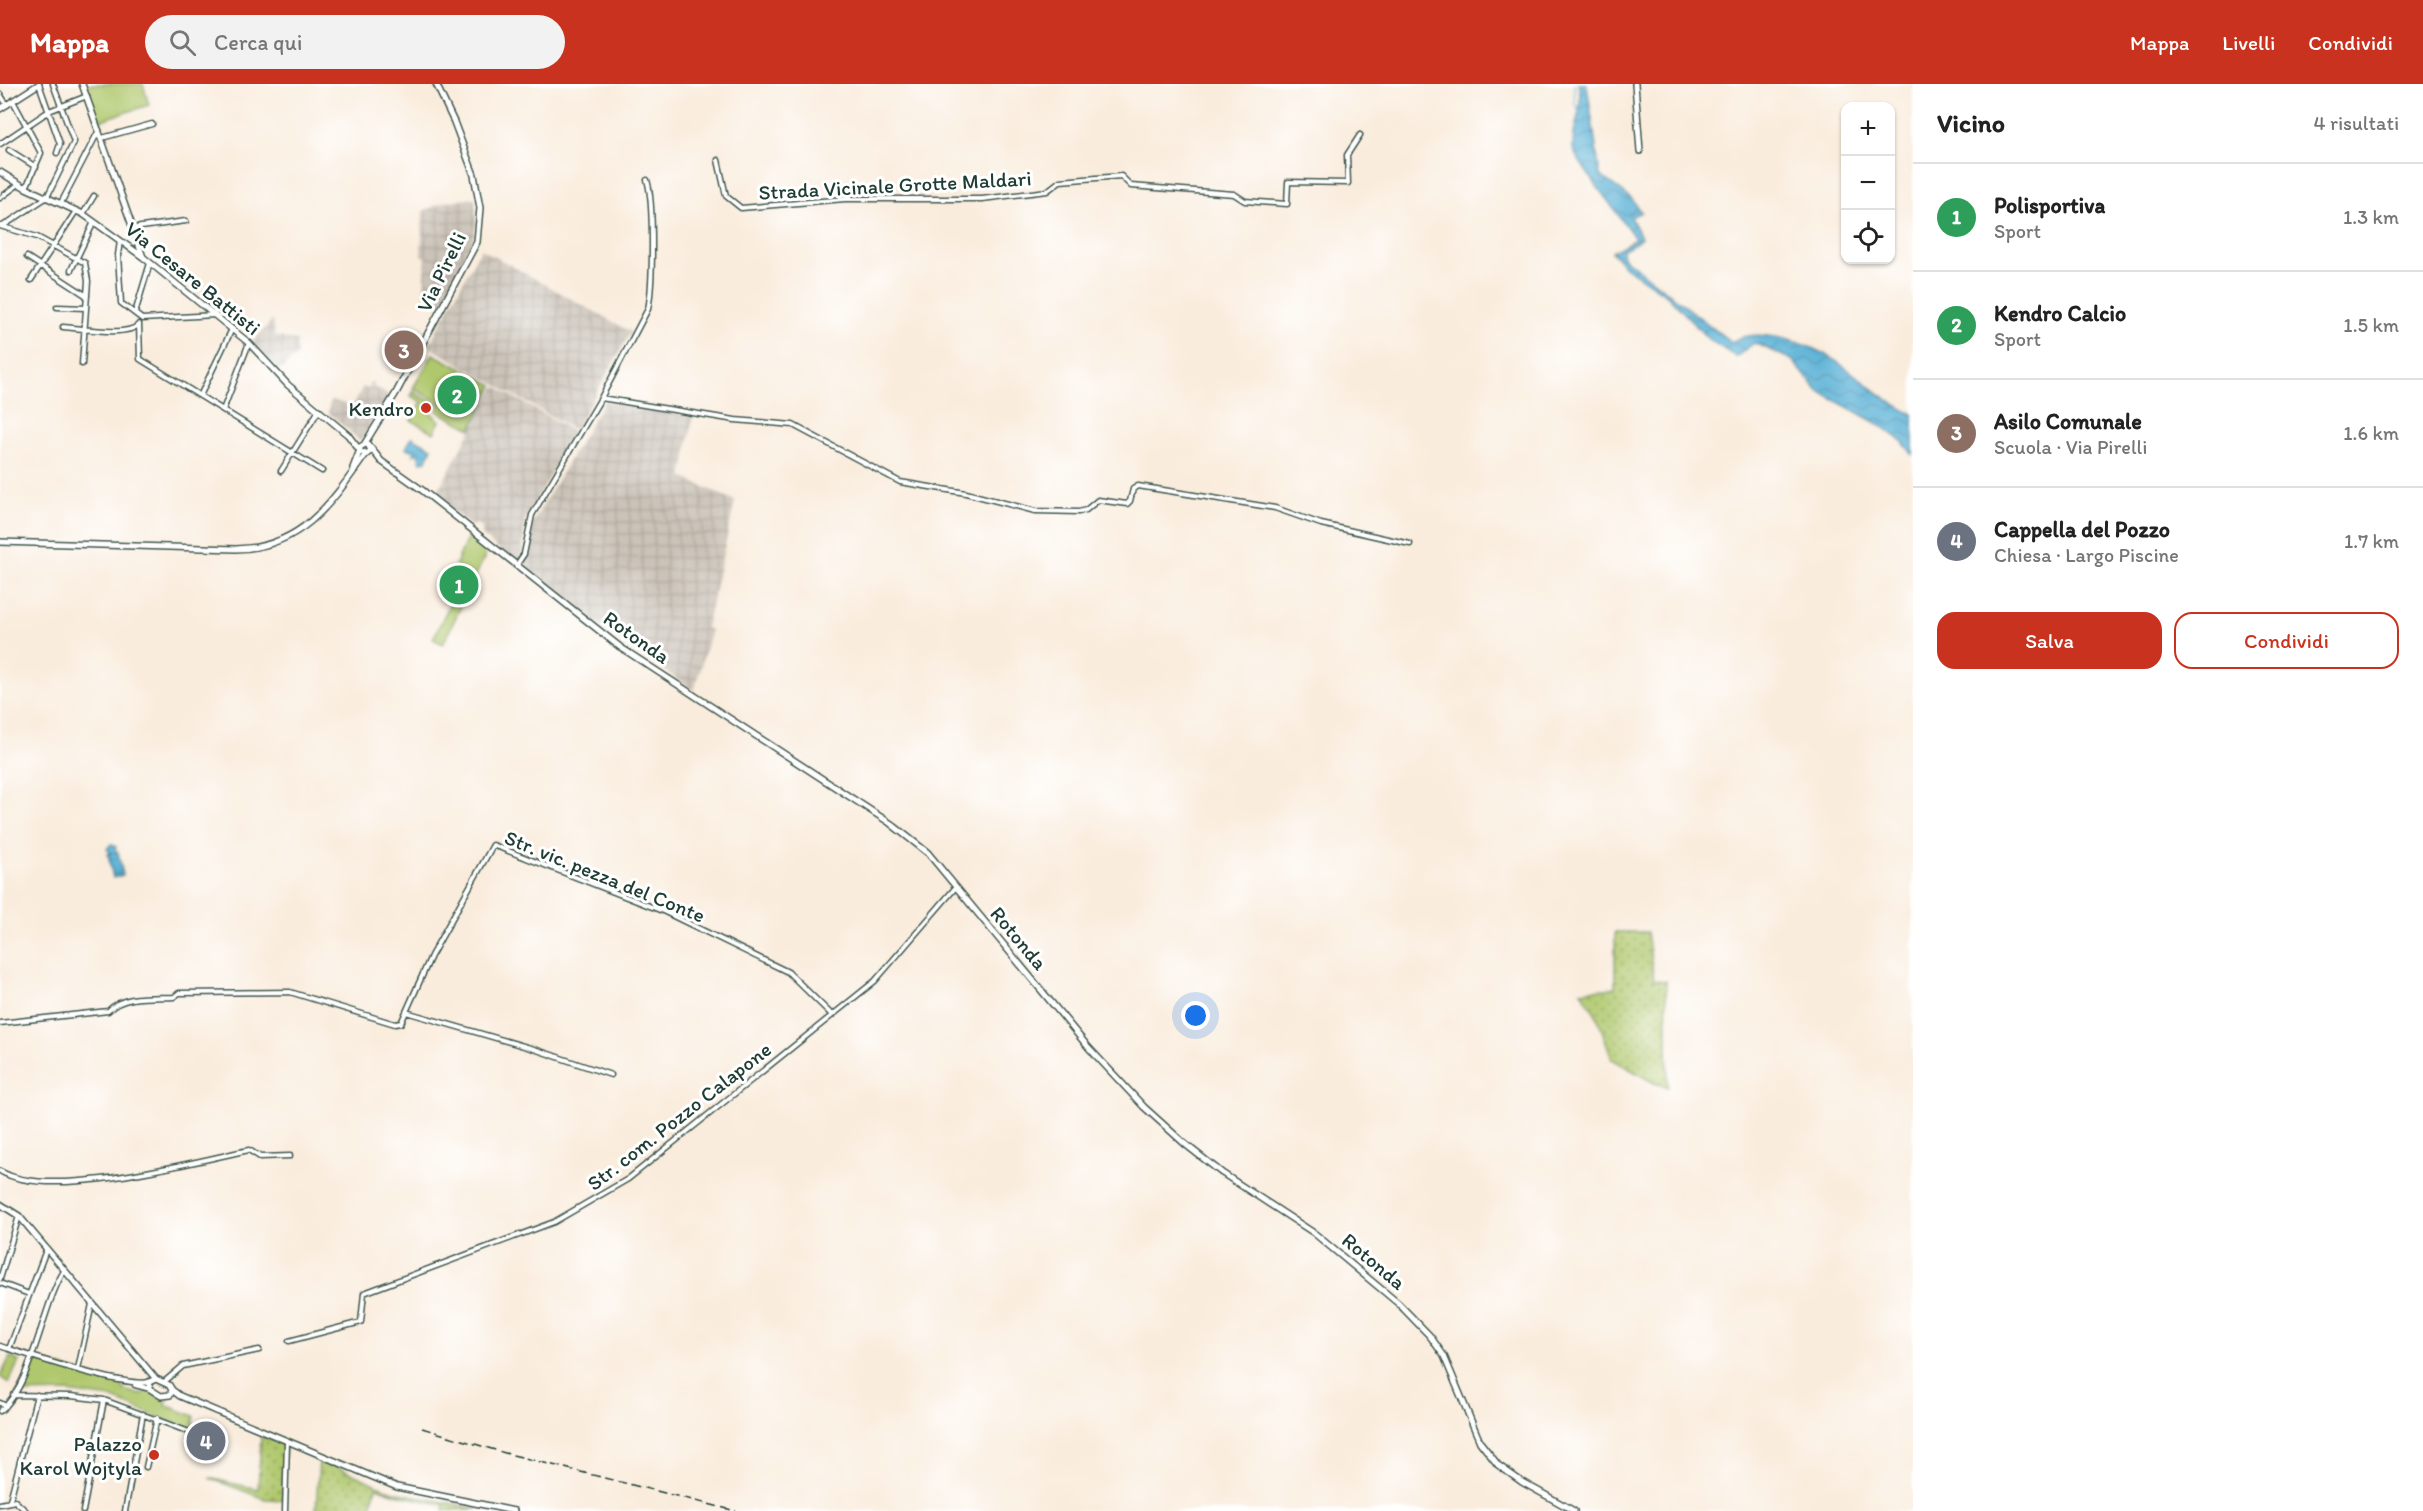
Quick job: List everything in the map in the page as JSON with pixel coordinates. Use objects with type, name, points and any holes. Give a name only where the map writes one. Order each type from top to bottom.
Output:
[{"type":"main road","points":[[0,109],[39,84]]},
{"type":"main road","points":[[82,84],[143,257]]},
{"type":"main road","name":"Via Pirelli","points":[[362,446],[374,431],[474,251],[479,231],[479,196],[474,175],[454,122],[436,84]]},
{"type":"main road","points":[[1635,84],[1640,151]]},
{"type":"main road","name":"Via Cesare Battisti","points":[[0,172],[26,188],[83,214],[143,257],[249,343],[288,385],[362,446]]},
{"type":"main road","name":"Via Pirelli","points":[[368,450],[374,431]]},
{"type":"main road","points":[[362,446],[368,450]]},
{"type":"main road","points":[[362,446],[368,450]]},
{"type":"main road","points":[[352,473],[362,446]]},
{"type":"main road","points":[[0,543],[236,549],[258,547],[283,538],[310,522],[334,500],[368,450]]},
{"type":"main road","name":"Rotonda","points":[[368,450],[422,490],[515,566],[641,661],[890,823],[928,853],[1089,1048],[1144,1107],[1222,1173],[1314,1233],[1399,1304],[1430,1336],[1444,1356],[1480,1442],[1492,1457],[1522,1482],[1574,1511]]},
{"type":"main road","points":[[0,1204],[19,1216],[143,1367],[156,1379],[205,1406],[397,1487],[514,1511]]},
{"type":"main road","points":[[143,1367],[149,1384],[161,1396],[205,1406]]},
{"type":"main road","points":[[149,1384],[156,1379]]},
{"type":"main road","points":[[168,1396],[172,1388]]},
{"type":"street","points":[[39,84],[60,144],[57,153]]},
{"type":"street","points":[[2,226],[47,197],[74,142],[53,84]]},
{"type":"street","points":[[0,94],[7,105]]},
{"type":"street","points":[[0,144],[49,111],[87,96]]},
{"type":"street","points":[[14,101],[41,153],[26,188]]},
{"type":"street","points":[[102,138],[152,124]]},
{"type":"street","points":[[62,203],[100,130]]},
{"type":"street","name":"Strada Vicinale Grotte Maldari","points":[[718,159],[726,196],[741,208],[845,199],[982,199],[1047,191],[1060,181],[1121,176],[1131,186],[1234,194],[1245,201],[1287,204],[1288,182],[1348,183],[1347,155],[1359,135]]},
{"type":"street","points":[[9,150],[36,167]]},
{"type":"street","points":[[515,566],[524,554],[532,515],[601,398],[650,301],[650,205],[646,180]]},
{"type":"street","points":[[0,198],[19,184]]},
{"type":"street","points":[[83,214],[94,196]]},
{"type":"street","points":[[31,280],[76,211]]},
{"type":"street","points":[[134,228],[186,221]]},
{"type":"street","points":[[71,270],[94,222]]},
{"type":"street","points":[[2,226],[38,237],[77,259],[87,268],[82,364]]},
{"type":"street","points":[[120,240],[118,255],[120,298],[122,304],[135,312],[140,321],[140,359],[322,471]]},
{"type":"street","points":[[27,257],[87,296]]},
{"type":"street","points":[[135,312],[150,263]]},
{"type":"street","points":[[57,307],[86,308]]},
{"type":"street","points":[[63,327],[123,331],[134,329],[140,321],[215,315]]},
{"type":"street","points":[[200,396],[232,329]]},
{"type":"street","points":[[223,410],[249,343]]},
{"type":"street","points":[[601,398],[735,420],[793,425],[900,482],[966,493],[1035,511],[1080,512],[1098,500],[1126,504],[1131,501],[1133,489],[1138,486],[1275,508],[1321,524],[1410,544]]},
{"type":"street","points":[[281,471],[319,410]]},
{"type":"street","name":"Str. vic. pezza del Conte","points":[[406,1012],[431,956],[493,845],[665,912],[788,972],[832,1015]]},
{"type":"street","name":"Str. com. Pozzo Calapone","points":[[289,1341],[361,1322],[364,1293],[554,1222],[628,1179],[832,1015],[888,967],[956,887]]},
{"type":"street","points":[[0,1023],[108,1011],[116,1003],[131,999],[174,997],[179,993],[290,992],[394,1024],[401,1023],[406,1012],[534,1049],[611,1075]]},
{"type":"street","points":[[0,1171],[15,1179],[110,1179],[249,1150],[260,1157],[290,1156]]},
{"type":"street","points":[[19,1216],[0,1281],[29,1294]]},
{"type":"street","points":[[9,1349],[46,1250]]},
{"type":"street","points":[[0,1411],[13,1395],[29,1363],[53,1288],[64,1271]]},
{"type":"street","points":[[78,1370],[92,1304]]},
{"type":"street","points":[[0,1346],[78,1370],[123,1381],[149,1384]]},
{"type":"street","points":[[164,1382],[183,1366],[259,1350]]},
{"type":"street","points":[[172,1388],[176,1372]]},
{"type":"street","points":[[13,1395],[71,1395],[104,1400],[192,1433]]},
{"type":"street","points":[[10,1500],[37,1395]]},
{"type":"street","points":[[83,1511],[104,1400]]},
{"type":"street","points":[[0,1403],[6,1406]]},
{"type":"street","points":[[125,1511],[143,1414]]},
{"type":"street","points":[[146,1467],[157,1418]]},
{"type":"street","points":[[285,1511],[287,1442]]},
{"type":"street","points":[[1,1501],[10,1500],[20,1503],[26,1511]]},
{"type":"street","points":[[478,1504],[482,1511]]},
{"type":"shaded area","points":[[475,198],[476,223],[471,249],[441,305],[424,296],[426,257],[421,256],[423,211],[444,202]]},
{"type":"shaded area","points":[[481,249],[631,332],[575,430],[428,346]]},
{"type":"shaded area","points":[[273,320],[275,336],[297,341],[297,355],[279,371],[252,342]]},
{"type":"shaded area","points":[[401,336],[419,346],[408,364],[390,354]]},
{"type":"shaded area","points":[[370,382],[375,382],[373,386],[390,396],[360,441],[328,412],[331,400],[352,406],[363,387],[369,389]]},
{"type":"shaded area","points":[[495,386],[574,432],[525,521],[522,553],[515,563],[482,535],[482,528],[477,524],[471,526],[435,496]]},
{"type":"shaded area","points":[[604,401],[693,416],[682,477],[735,501],[706,628],[711,630],[694,691],[573,607],[523,565],[529,529]]},
{"type":"green space","points":[[85,84],[143,84],[149,105],[98,121]]},
{"type":"green space","points":[[433,354],[493,385],[471,429],[437,411],[440,403],[413,388]]},
{"type":"green space","name":"Kendro","points":[[413,392],[436,404],[431,413],[440,421],[434,433],[411,420],[422,402],[411,396]]},
{"type":"green space","points":[[469,534],[488,550],[443,644],[433,639],[453,597],[444,592]]},
{"type":"green space","points":[[1615,932],[1647,932],[1654,980],[1666,981],[1668,1087],[1654,1083],[1612,1059],[1597,1016],[1581,991],[1615,988]]},
{"type":"green space","points":[[10,1357],[19,1361],[9,1383],[0,1377]]},
{"type":"green space","points":[[37,1360],[122,1384],[124,1390],[142,1395],[147,1390],[160,1398],[168,1399],[165,1405],[194,1416],[192,1431],[111,1398],[67,1392],[21,1393],[19,1390],[24,1388],[32,1370],[29,1368],[32,1362]]},
{"type":"green space","points":[[261,1436],[286,1445],[282,1476],[283,1500],[265,1499],[209,1478],[258,1489]]},
{"type":"green space","points":[[319,1459],[391,1491],[478,1509],[443,1511],[444,1505],[395,1494],[376,1487],[370,1511],[316,1511]]},
{"type":"water","points":[[1578,84],[1587,84],[1600,175],[1632,199],[1641,212],[1631,217],[1641,237],[1636,243],[1622,250],[1623,257],[1731,342],[1742,337],[1769,336],[1813,348],[1836,361],[1883,396],[1913,414],[1913,455],[1902,441],[1878,424],[1818,391],[1792,360],[1754,343],[1736,357],[1708,339],[1668,296],[1625,267],[1612,252],[1635,239],[1573,148],[1580,101]]},
{"type":"water","name":"Kendro","points":[[412,437],[432,448],[426,461],[421,462],[417,453],[413,455],[414,451],[406,448]]},
{"type":"water","points":[[111,844],[116,847],[115,853],[118,852],[123,875],[113,878],[108,854],[111,853],[107,849]]},
{"type":"waterway","points":[[1574,84],[1575,104],[1580,114]]},
{"type":"railway","points":[[422,1428],[505,1453],[736,1511]]},
{"type":"place","name":"Asilo Comunale","points":[[404,350]]},
{"type":"place","name":"Kendro Calcio","points":[[457,395]]},
{"type":"place","name":"Kendro","points":[[426,408]]},
{"type":"place","name":"Polisportiva","points":[[459,585]]},
{"type":"place","name":"Cappella del Pozzo","points":[[206,1441]]},
{"type":"place","name":"Palazzo Karol Wojtyla","points":[[154,1455]]}]
